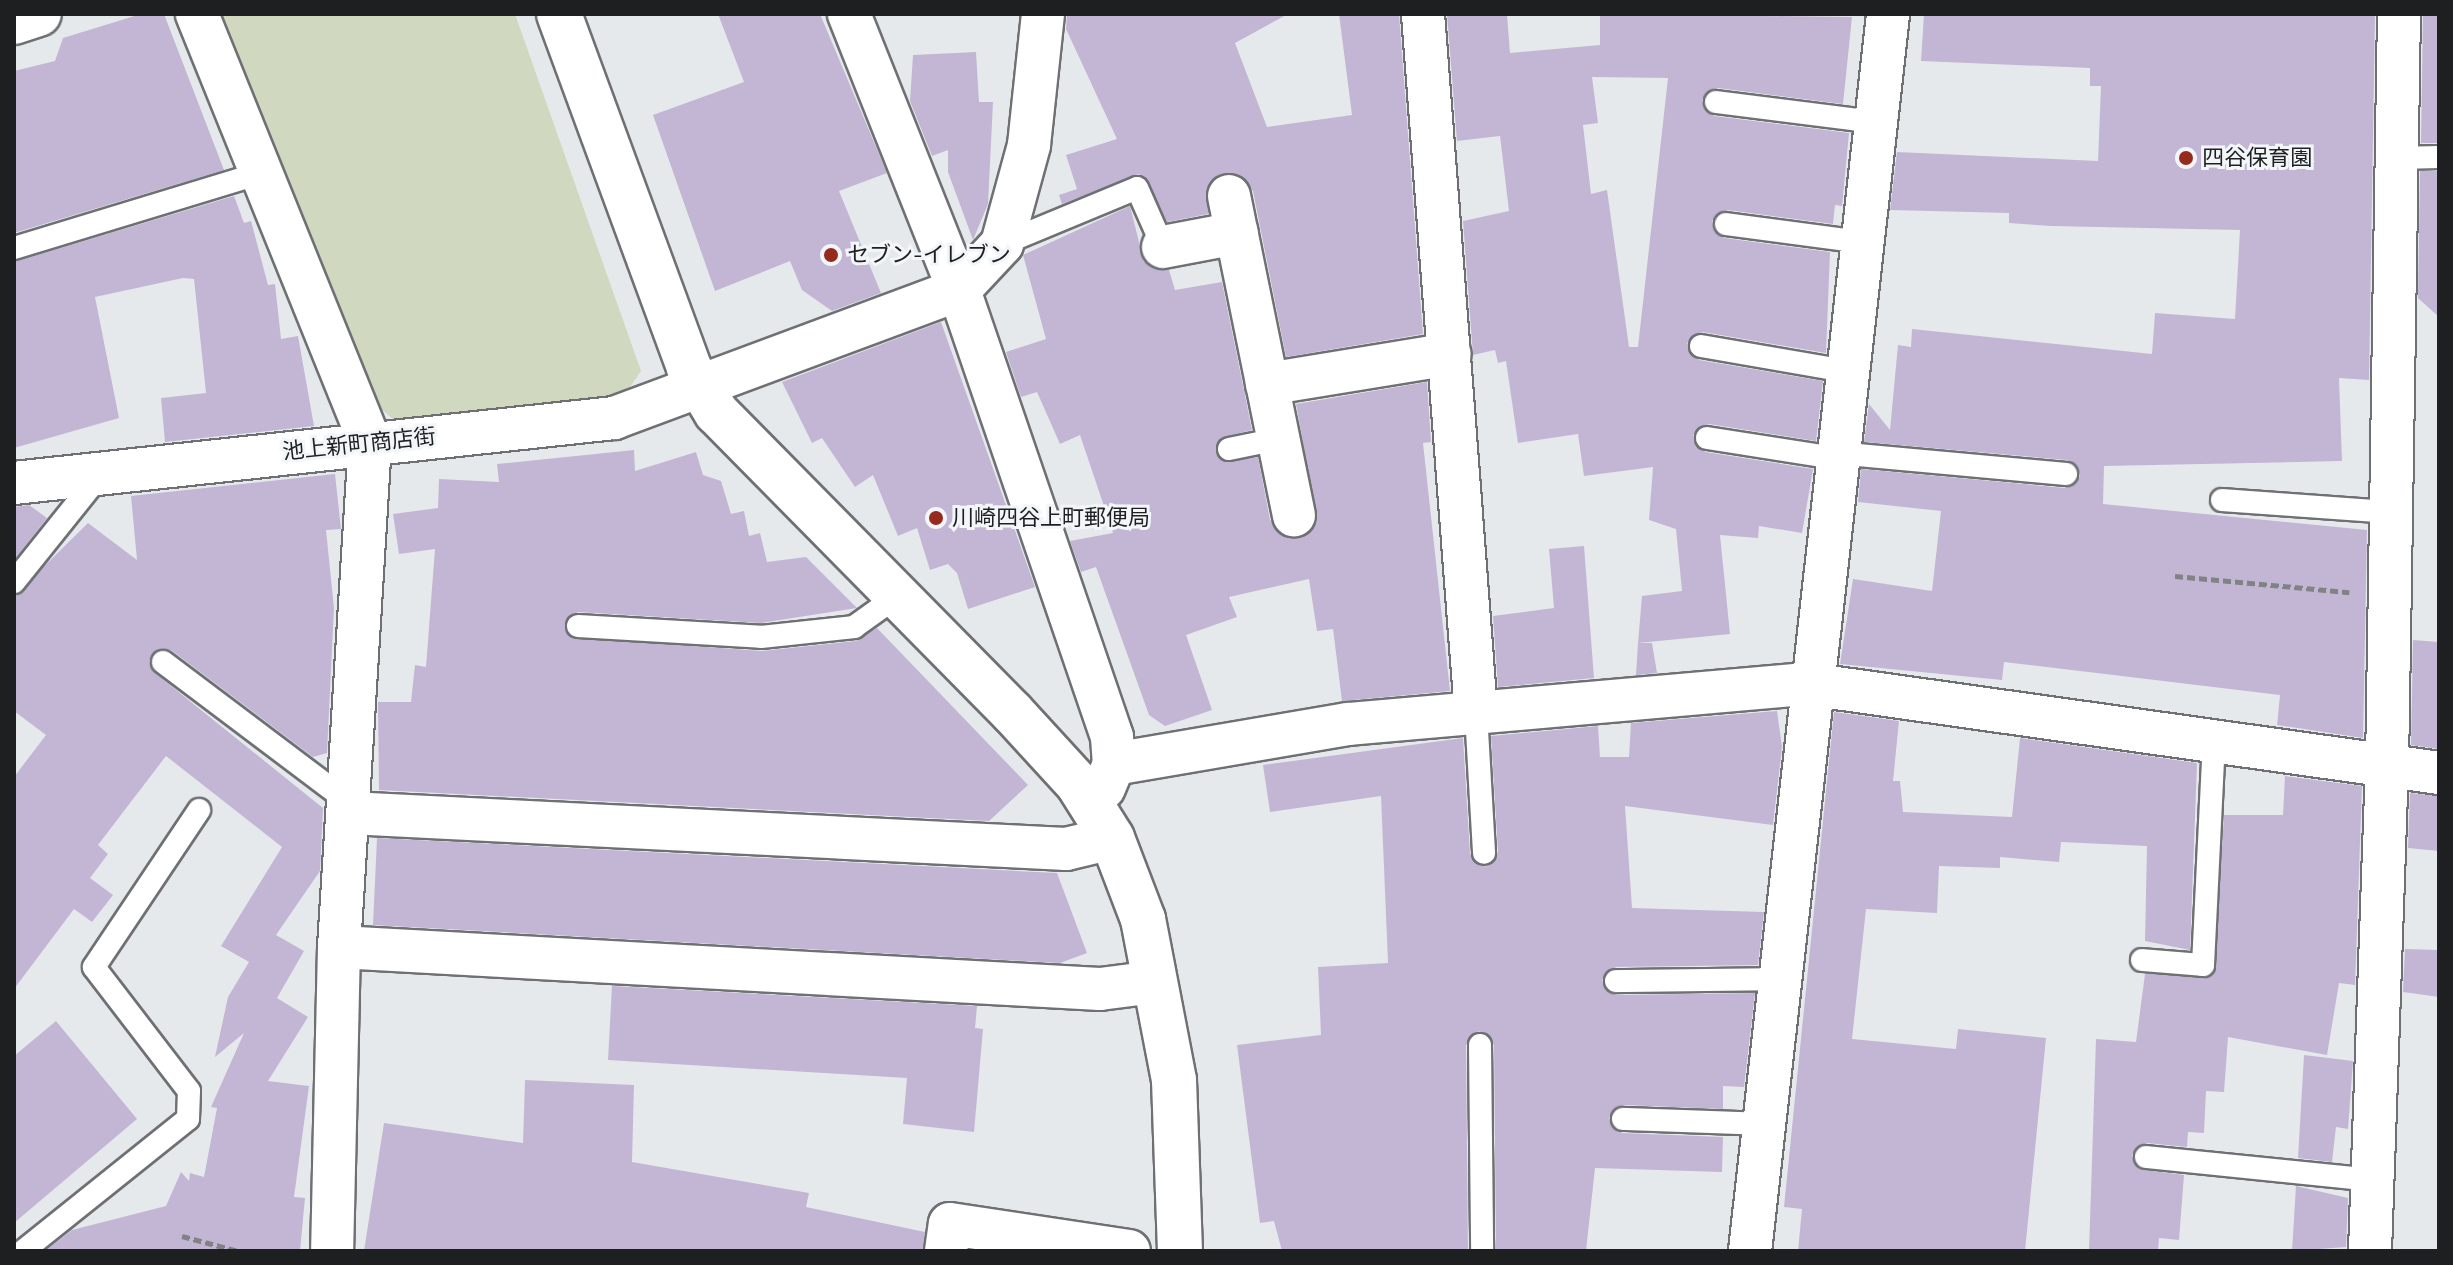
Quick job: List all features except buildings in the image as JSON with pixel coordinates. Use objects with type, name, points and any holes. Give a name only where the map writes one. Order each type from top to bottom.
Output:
[{"type":"street","points":[[14,22],[39,14]]},
{"type":"street","points":[[197,14],[370,442],[339,947],[332,1251]]},
{"type":"street","points":[[559,14],[699,385],[720,418],[1012,712],[1104,824],[1143,919],[1174,1080],[1180,1251]]},
{"type":"street","points":[[349,807],[1066,849],[1104,824],[1114,764],[1112,737],[959,290],[849,14]]},
{"type":"street","points":[[959,290],[1002,244],[1029,145],[1043,14]]},
{"type":"street","points":[[1423,14],[1476,713]]},
{"type":"street","points":[[1750,1251],[1808,684],[1888,14]]},
{"type":"street","points":[[2370,1251],[2387,767],[2399,14]]},
{"type":"street","points":[[1163,247],[1233,214],[1294,515]]},
{"type":"street","name":"池上新町商店街","points":[[14,483],[370,442],[614,418],[959,290]]},
{"type":"street","points":[[1267,384],[1450,354]]},
{"type":"street","points":[[1114,764],[1348,724],[1808,684],[2439,773]]},
{"type":"street","points":[[339,947],[1100,989],[1155,982]]},
{"type":"street","points":[[946,1251],[950,1224],[1129,1251]]},
{"type":"lane","points":[[1716,102],[1875,122]]},
{"type":"lane","points":[[2397,158],[2439,157]]},
{"type":"lane","points":[[14,248],[261,173]]},
{"type":"lane","points":[[1002,244],[1137,188],[1163,247]]},
{"type":"lane","points":[[1726,224],[1861,242]]},
{"type":"lane","points":[[1701,346],[1845,371]]},
{"type":"lane","points":[[1707,438],[1835,456],[2066,474]]},
{"type":"lane","points":[[1229,449],[1278,439]]},
{"type":"lane","points":[[14,582],[100,475]]},
{"type":"lane","points":[[2222,500],[2391,512]]},
{"type":"lane","points":[[578,626],[761,637],[854,627],[896,597]]},
{"type":"lane","points":[[163,662],[349,807]]},
{"type":"lane","points":[[1476,713],[1484,853]]},
{"type":"lane","points":[[2142,960],[2203,965],[2214,743]]},
{"type":"lane","points":[[23,1251],[188,1119],[189,1091],[94,967],[199,810]]},
{"type":"lane","points":[[1616,981],[1777,979]]},
{"type":"lane","points":[[1480,1045],[1482,1251]]},
{"type":"lane","points":[[1623,1119],[1763,1124]]},
{"type":"lane","points":[[2146,1157],[2372,1180]]},
{"type":"path","points":[[2175,576],[2390,596]]},
{"type":"path","points":[[182,1236],[238,1251]]},
{"type":"green space","points":[[221,14],[515,14],[641,371],[630,387],[602,399],[395,421],[379,407]]},
{"type":"place","name":"四谷保育園","points":[[2186,158]]},
{"type":"place","name":"セブン-イレブン","points":[[831,255]]},
{"type":"place","name":"川崎四谷上町郵便局","points":[[936,518]]}]
